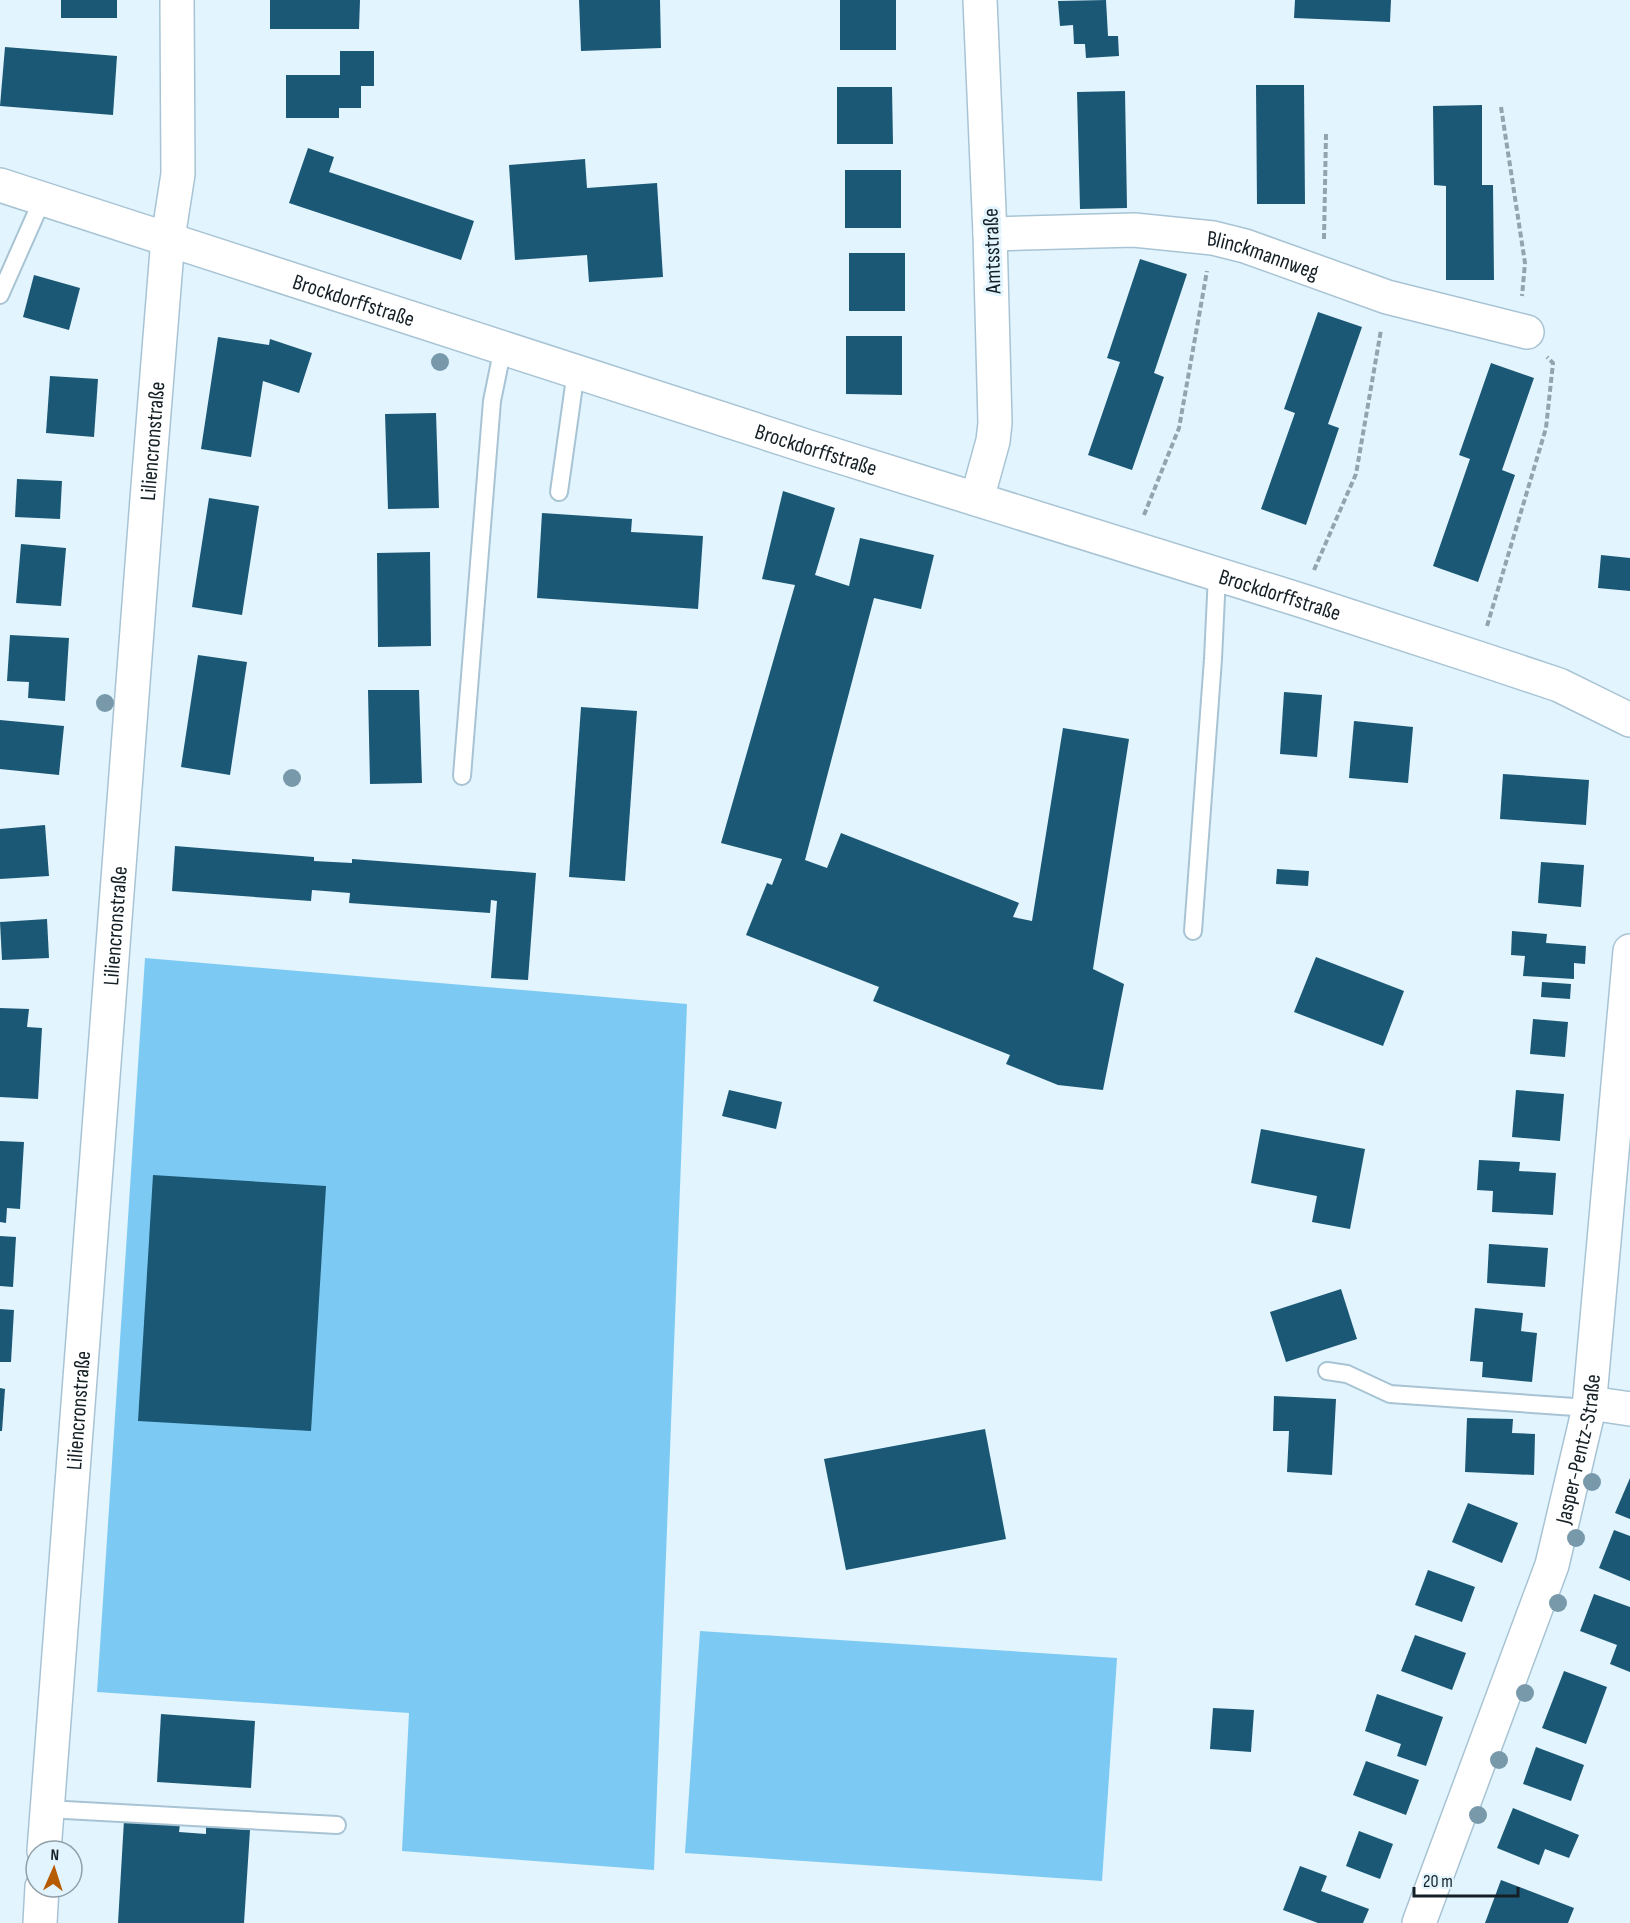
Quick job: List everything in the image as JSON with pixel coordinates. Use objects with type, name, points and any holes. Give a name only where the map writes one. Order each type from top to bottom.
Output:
[{"type":"street","name":"Liliencronstraße","points":[[45,1839],[142,559],[168,238],[178,174],[177,0]]},
{"type":"street","name":"Amtsstraße","points":[[977,499],[993,441],[995,423],[980,0]]},
{"type":"street","name":"Brockdorffstraße","points":[[0,185],[812,448],[1478,658],[1559,685],[1630,720]]},
{"type":"street","name":"Blinckmannweg","points":[[990,234],[1134,230],[1213,238],[1245,246],[1387,297],[1523,331]]},
{"type":"street","name":"Jasper-Pentz-Straße","points":[[1419,1923],[1552,1565],[1590,1406],[1630,951]]},
{"type":"street","points":[[1590,1406],[1630,1409]]},
{"type":"street","points":[[40,1923],[41,1899]]},
{"type":"lane","points":[[0,295],[43,198]]},
{"type":"lane","points":[[462,776],[492,401],[503,347]]},
{"type":"lane","points":[[559,492],[576,371]]},
{"type":"lane","points":[[1193,931],[1212,670],[1216,575]]},
{"type":"lane","points":[[1327,1371],[1347,1374],[1390,1394],[1590,1406]]},
{"type":"lane","points":[[47,1809],[336,1825]]},
{"type":"path","points":[[1478,658],[1546,428],[1553,363],[1523,331],[1525,263],[1501,107]]},
{"type":"path","points":[[1323,274],[1326,134]]},
{"type":"path","points":[[1131,549],[1179,428],[1213,238]]},
{"type":"path","points":[[1300,600],[1356,474],[1387,297]]},
{"type":"shaded area","points":[[145,958],[687,1004],[654,1870],[402,1851],[409,1713],[97,1692]]},
{"type":"shaded area","points":[[700,1631],[1117,1658],[1102,1881],[685,1853]]},
{"type":"building","points":[[61,0],[117,0],[117,18],[61,18]]},
{"type":"building","points":[[270,0],[360,0],[359,29],[270,29]]},
{"type":"building","points":[[579,0],[660,0],[661,48],[581,51]]},
{"type":"building","points":[[840,0],[896,0],[896,50],[840,50]]},
{"type":"building","points":[[1106,0],[1108,36],[1118,36],[1119,56],[1086,58],[1085,44],[1074,44],[1073,25],[1060,26],[1058,1]]},
{"type":"building","points":[[1295,0],[1391,0],[1390,22],[1294,18]]},
{"type":"building","points":[[5,47],[117,56],[113,115],[0,106]]},
{"type":"building","points":[[340,51],[374,51],[374,86],[361,86],[361,108],[339,108],[339,118],[286,118],[286,75],[340,75]]},
{"type":"building","points":[[1256,85],[1304,85],[1305,204],[1257,204]]},
{"type":"building","points":[[837,87],[892,87],[893,144],[837,144]]},
{"type":"building","points":[[1125,91],[1127,208],[1080,209],[1077,92]]},
{"type":"building","points":[[1482,105],[1482,185],[1493,185],[1494,280],[1446,280],[1446,186],[1434,185],[1433,106]]},
{"type":"building","points":[[308,148],[334,157],[329,172],[474,221],[461,260],[289,203]]},
{"type":"building","points":[[585,159],[587,188],[657,183],[663,277],[589,282],[587,255],[515,260],[509,165]]},
{"type":"building","points":[[845,170],[901,170],[901,228],[845,228]]},
{"type":"building","points":[[849,253],[905,253],[905,311],[849,311]]},
{"type":"building","points":[[1140,259],[1187,274],[1154,373],[1164,377],[1132,470],[1088,455],[1120,362],[1107,358]]},
{"type":"building","points":[[34,275],[80,288],[69,330],[23,317]]},
{"type":"building","points":[[1318,312],[1362,327],[1328,424],[1339,428],[1306,525],[1261,509],[1295,413],[1284,409]]},
{"type":"building","points":[[846,336],[902,336],[902,395],[846,394]]},
{"type":"building","points":[[218,337],[269,345],[270,339],[312,353],[299,393],[263,381],[251,457],[201,449]]},
{"type":"building","points":[[1491,363],[1534,378],[1502,470],[1515,475],[1478,582],[1433,566],[1470,459],[1459,455]]},
{"type":"building","points":[[50,376],[98,379],[94,437],[46,433]]},
{"type":"building","points":[[436,413],[439,508],[388,509],[385,414]]},
{"type":"building","points":[[17,479],[62,481],[60,519],[15,517]]},
{"type":"building","points":[[783,491],[835,508],[815,575],[849,586],[860,538],[934,555],[921,609],[874,598],[805,860],[827,868],[841,833],[1019,903],[1013,917],[1032,921],[1063,728],[1129,739],[1093,969],[1124,984],[1103,1090],[1058,1085],[1006,1064],[1010,1055],[873,1001],[879,987],[746,935],[767,883],[772,885],[782,859],[721,843],[795,585],[762,579]]},
{"type":"building","points":[[209,498],[259,506],[242,615],[192,607]]},
{"type":"building","points":[[542,513],[632,519],[631,532],[703,536],[698,609],[537,598]]},
{"type":"building","points":[[21,544],[66,548],[61,606],[16,603]]},
{"type":"building","points":[[430,552],[431,646],[378,647],[377,553]]},
{"type":"building","points":[[1601,555],[1630,558],[1630,591],[1598,588]]},
{"type":"building","points":[[10,635],[69,638],[65,701],[28,698],[29,682],[7,681]]},
{"type":"building","points":[[198,655],[247,662],[230,775],[181,767]]},
{"type":"building","points":[[368,690],[419,690],[422,783],[370,784]]},
{"type":"building","points":[[1284,692],[1322,695],[1317,757],[1280,754]]},
{"type":"building","points":[[581,707],[637,711],[625,881],[569,877]]},
{"type":"building","points":[[0,720],[64,726],[59,775],[0,769]]},
{"type":"building","points":[[1354,721],[1413,727],[1408,783],[1349,778]]},
{"type":"building","points":[[1503,774],[1589,780],[1586,825],[1500,819]]},
{"type":"building","points":[[45,825],[49,876],[0,879],[0,829]]},
{"type":"building","points":[[175,846],[314,857],[314,861],[352,863],[352,859],[536,873],[528,980],[491,978],[497,901],[491,900],[490,913],[349,903],[350,893],[312,890],[311,901],[172,891]]},
{"type":"building","points":[[1541,862],[1584,865],[1581,907],[1538,903]]},
{"type":"building","points":[[1277,869],[1309,871],[1308,886],[1276,884]]},
{"type":"building","points":[[47,919],[49,958],[2,960],[0,922]]},
{"type":"building","points":[[1512,931],[1547,934],[1546,943],[1586,946],[1585,964],[1574,963],[1574,979],[1523,976],[1525,956],[1511,955]]},
{"type":"building","points":[[1316,957],[1404,991],[1383,1046],[1294,1012]]},
{"type":"building","points":[[1542,982],[1571,984],[1570,999],[1541,997]]},
{"type":"building","points":[[0,1008],[29,1009],[27,1027],[42,1028],[38,1099],[0,1097]]},
{"type":"building","points":[[1533,1019],[1568,1022],[1565,1057],[1530,1054]]},
{"type":"building","points":[[729,1090],[782,1102],[776,1129],[722,1116]]},
{"type":"building","points":[[1516,1090],[1564,1094],[1560,1141],[1512,1137]]},
{"type":"building","points":[[1261,1129],[1365,1149],[1350,1229],[1312,1222],[1317,1196],[1251,1183]]},
{"type":"building","points":[[0,1141],[24,1142],[20,1209],[7,1208],[6,1223],[0,1222]]},
{"type":"building","points":[[1479,1160],[1520,1162],[1519,1171],[1556,1173],[1553,1215],[1492,1212],[1493,1191],[1477,1190]]},
{"type":"building","points":[[153,1175],[326,1186],[311,1431],[138,1421]]},
{"type":"building","points":[[0,1236],[16,1237],[13,1287],[0,1286]]},
{"type":"building","points":[[1489,1244],[1548,1248],[1545,1287],[1487,1283]]},
{"type":"building","points":[[1341,1289],[1357,1339],[1286,1362],[1270,1312]]},
{"type":"building","points":[[1475,1308],[1523,1313],[1521,1331],[1537,1333],[1532,1382],[1482,1377],[1483,1362],[1470,1361]]},
{"type":"building","points":[[0,1309],[14,1310],[11,1362],[0,1362]]},
{"type":"building","points":[[0,1388],[5,1389],[2,1431],[0,1431]]},
{"type":"building","points":[[1274,1396],[1336,1399],[1332,1475],[1287,1472],[1289,1431],[1273,1431]]},
{"type":"building","points":[[1467,1418],[1513,1419],[1512,1433],[1535,1434],[1534,1475],[1465,1472]]},
{"type":"building","points":[[985,1429],[1006,1539],[846,1570],[824,1459]]},
{"type":"building","points":[[1630,1478],[1630,1519],[1615,1513]]},
{"type":"building","points":[[1468,1503],[1518,1523],[1502,1563],[1452,1542]]},
{"type":"building","points":[[1614,1530],[1630,1536],[1630,1581],[1599,1568]]},
{"type":"building","points":[[1428,1570],[1475,1587],[1462,1622],[1415,1605]]},
{"type":"building","points":[[1594,1594],[1630,1607],[1630,1672],[1610,1664],[1617,1645],[1580,1631]]},
{"type":"building","points":[[1415,1635],[1466,1653],[1452,1690],[1401,1671]]},
{"type":"building","points":[[1564,1671],[1607,1687],[1586,1744],[1542,1728]]},
{"type":"building","points":[[1377,1694],[1443,1717],[1426,1766],[1397,1756],[1401,1744],[1365,1731]]},
{"type":"building","points":[[1213,1708],[1254,1710],[1251,1752],[1210,1749]]},
{"type":"building","points":[[161,1714],[255,1721],[251,1788],[157,1782]]},
{"type":"building","points":[[1536,1747],[1584,1765],[1571,1801],[1523,1784]]},
{"type":"building","points":[[1366,1761],[1419,1780],[1406,1815],[1353,1795]]},
{"type":"building","points":[[1513,1808],[1579,1835],[1569,1858],[1545,1849],[1539,1865],[1497,1848]]},
{"type":"building","points":[[124,1820],[180,1824],[179,1832],[206,1834],[206,1827],[250,1830],[244,1923],[118,1923]]},
{"type":"building","points":[[1359,1831],[1393,1844],[1380,1879],[1346,1866]]},
{"type":"building","points":[[1300,1866],[1327,1876],[1321,1891],[1369,1909],[1363,1923],[1318,1923],[1283,1910]]},
{"type":"building","points":[[1501,1880],[1574,1908],[1568,1923],[1485,1923]]}]
